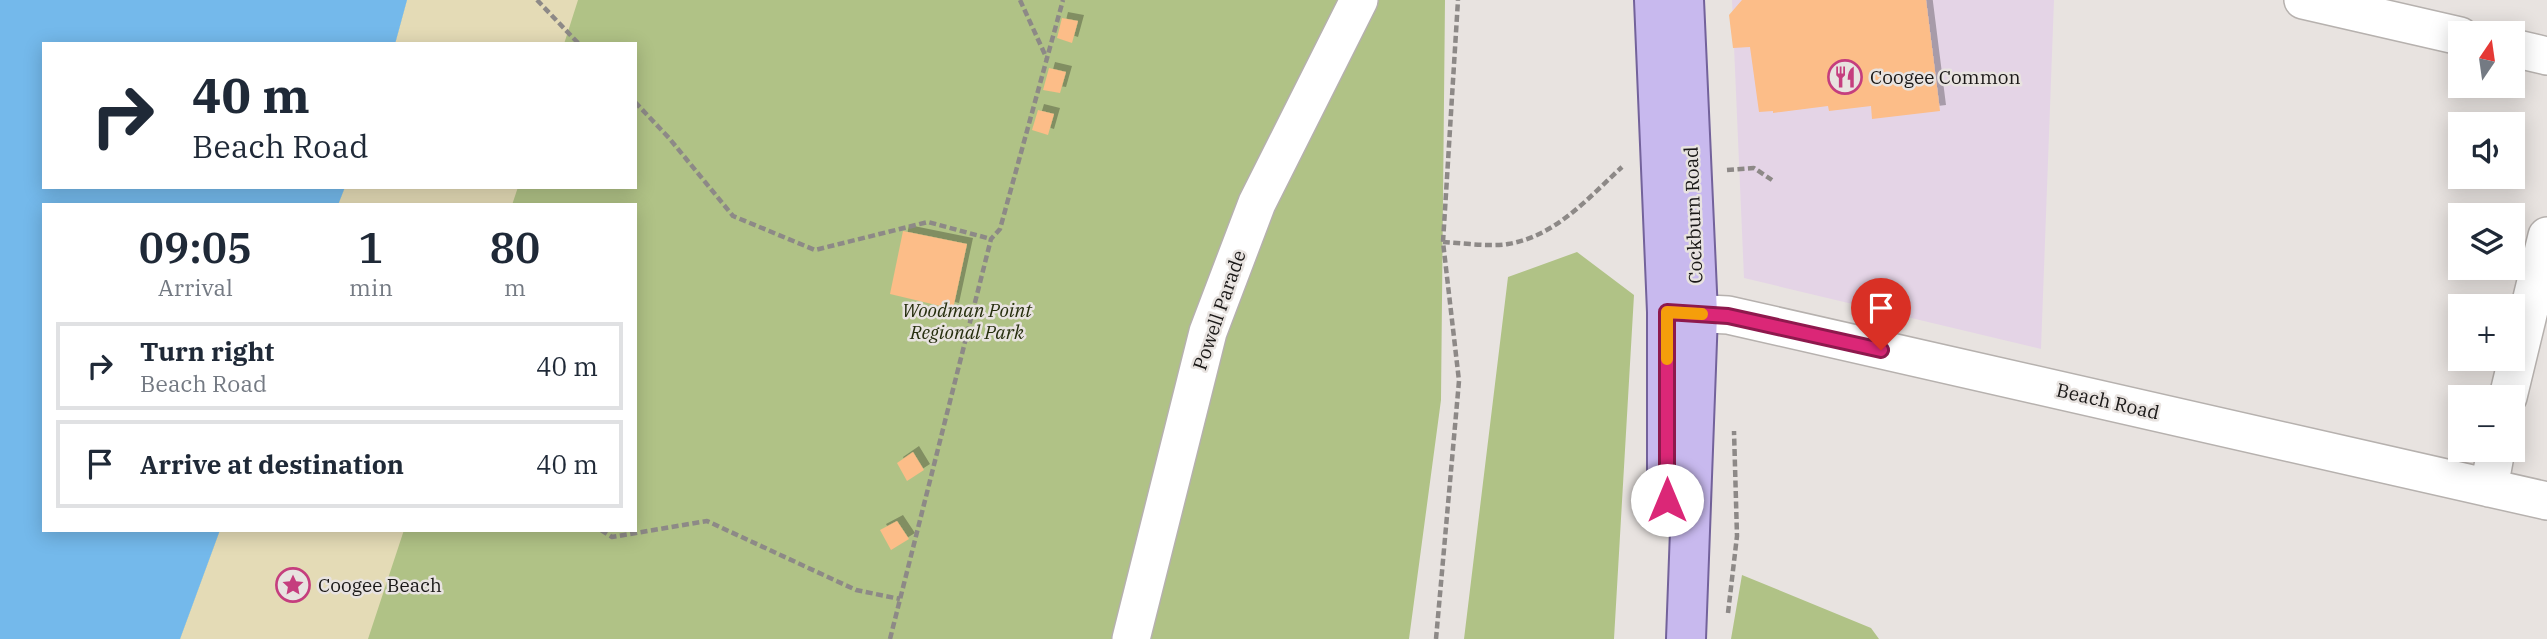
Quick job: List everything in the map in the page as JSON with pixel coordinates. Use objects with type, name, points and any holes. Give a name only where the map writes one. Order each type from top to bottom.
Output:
[{"type":"main road","name":"Cockburn Road","points":[[1661,1],[1682,313],[1686,639]]},
{"type":"main road","name":"Cockburn Road","points":[[1664,639],[1682,313]]},
{"type":"street","name":"Powell Parade","points":[[1131,639],[1208,332],[1258,203],[1359,0]]},
{"type":"street","points":[[2303,0],[2448,33]]},
{"type":"street","points":[[2525,51],[2547,56]]},
{"type":"street","points":[[2511,385],[2547,236]]},
{"type":"street","name":"Beach Road","points":[[1682,313],[1728,316],[2547,501]]},
{"type":"street","points":[[2489,488],[2494,462]]},
{"type":"path","points":[[537,0],[577,42]]},
{"type":"path","points":[[1020,0],[1047,60]]},
{"type":"path","points":[[890,639],[991,239],[1000,229],[1063,0]]},
{"type":"path","points":[[1436,639],[1459,382],[1443,242],[1458,0]]},
{"type":"path","points":[[637,104],[669,138],[733,216],[815,250],[928,222],[991,239]]},
{"type":"path","points":[[1443,242],[1505,244],[1536,238],[1559,225],[1631,159]]},
{"type":"path","points":[[1726,170],[1754,168],[1772,180]]},
{"type":"path","points":[[604,532],[612,537],[707,521],[856,590],[900,599]]},
{"type":"shaded area","name":"Coogee Common","points":[[1732,0],[2054,0],[2041,349],[1744,278]]},
{"type":"green space","name":"Woodman Point Regional Park","points":[[407,0],[1445,0],[1441,400],[1409,639],[180,639],[219,532],[637,532],[637,203],[339,203],[344,189],[637,189],[637,42],[396,42]]},
{"type":"green space","points":[[1577,252],[1634,295],[1614,639],[1464,639],[1508,277]]},
{"type":"green space","points":[[1742,575],[1871,628],[1879,639],[1731,639]]},
{"type":"sand","points":[[407,0],[578,0],[565,42],[396,42]]},
{"type":"sand","points":[[344,189],[517,189],[513,203],[339,203]]},
{"type":"sand","name":"Coogee Beach","points":[[219,532],[403,532],[368,639],[180,639]]},
{"type":"water","points":[[0,0],[407,0],[396,42],[42,42],[42,189],[344,189],[339,203],[42,203],[42,532],[219,532],[180,639],[0,639]]},
{"type":"building","name":"Coogee Common","points":[[1742,0],[1926,0],[1940,111],[1872,119],[1871,106],[1829,111],[1828,106],[1773,113],[1759,112],[1750,47],[1733,48],[1729,15]]},
{"type":"building","points":[[1062,18],[1078,21],[1072,43],[1057,38]]},
{"type":"building","points":[[1049,68],[1066,72],[1060,93],[1043,90]]},
{"type":"building","points":[[1038,110],[1054,114],[1048,135],[1032,130]]},
{"type":"building","points":[[903,231],[967,244],[953,309],[890,294]]},
{"type":"building","points":[[913,452],[924,470],[907,481],[897,463]]},
{"type":"building","points":[[897,521],[909,539],[891,550],[880,530]]},
{"type":"slow traffic","points":[[1667,359],[1667,312],[1702,314]]},
{"type":"place","name":"Coogee Common","points":[[1845,77]]},
{"type":"place","name":"Coogee Beach","points":[[293,585]]},
{"type":"route","points":[[1667,500],[1667,312],[1728,316],[1881,350]]}]
